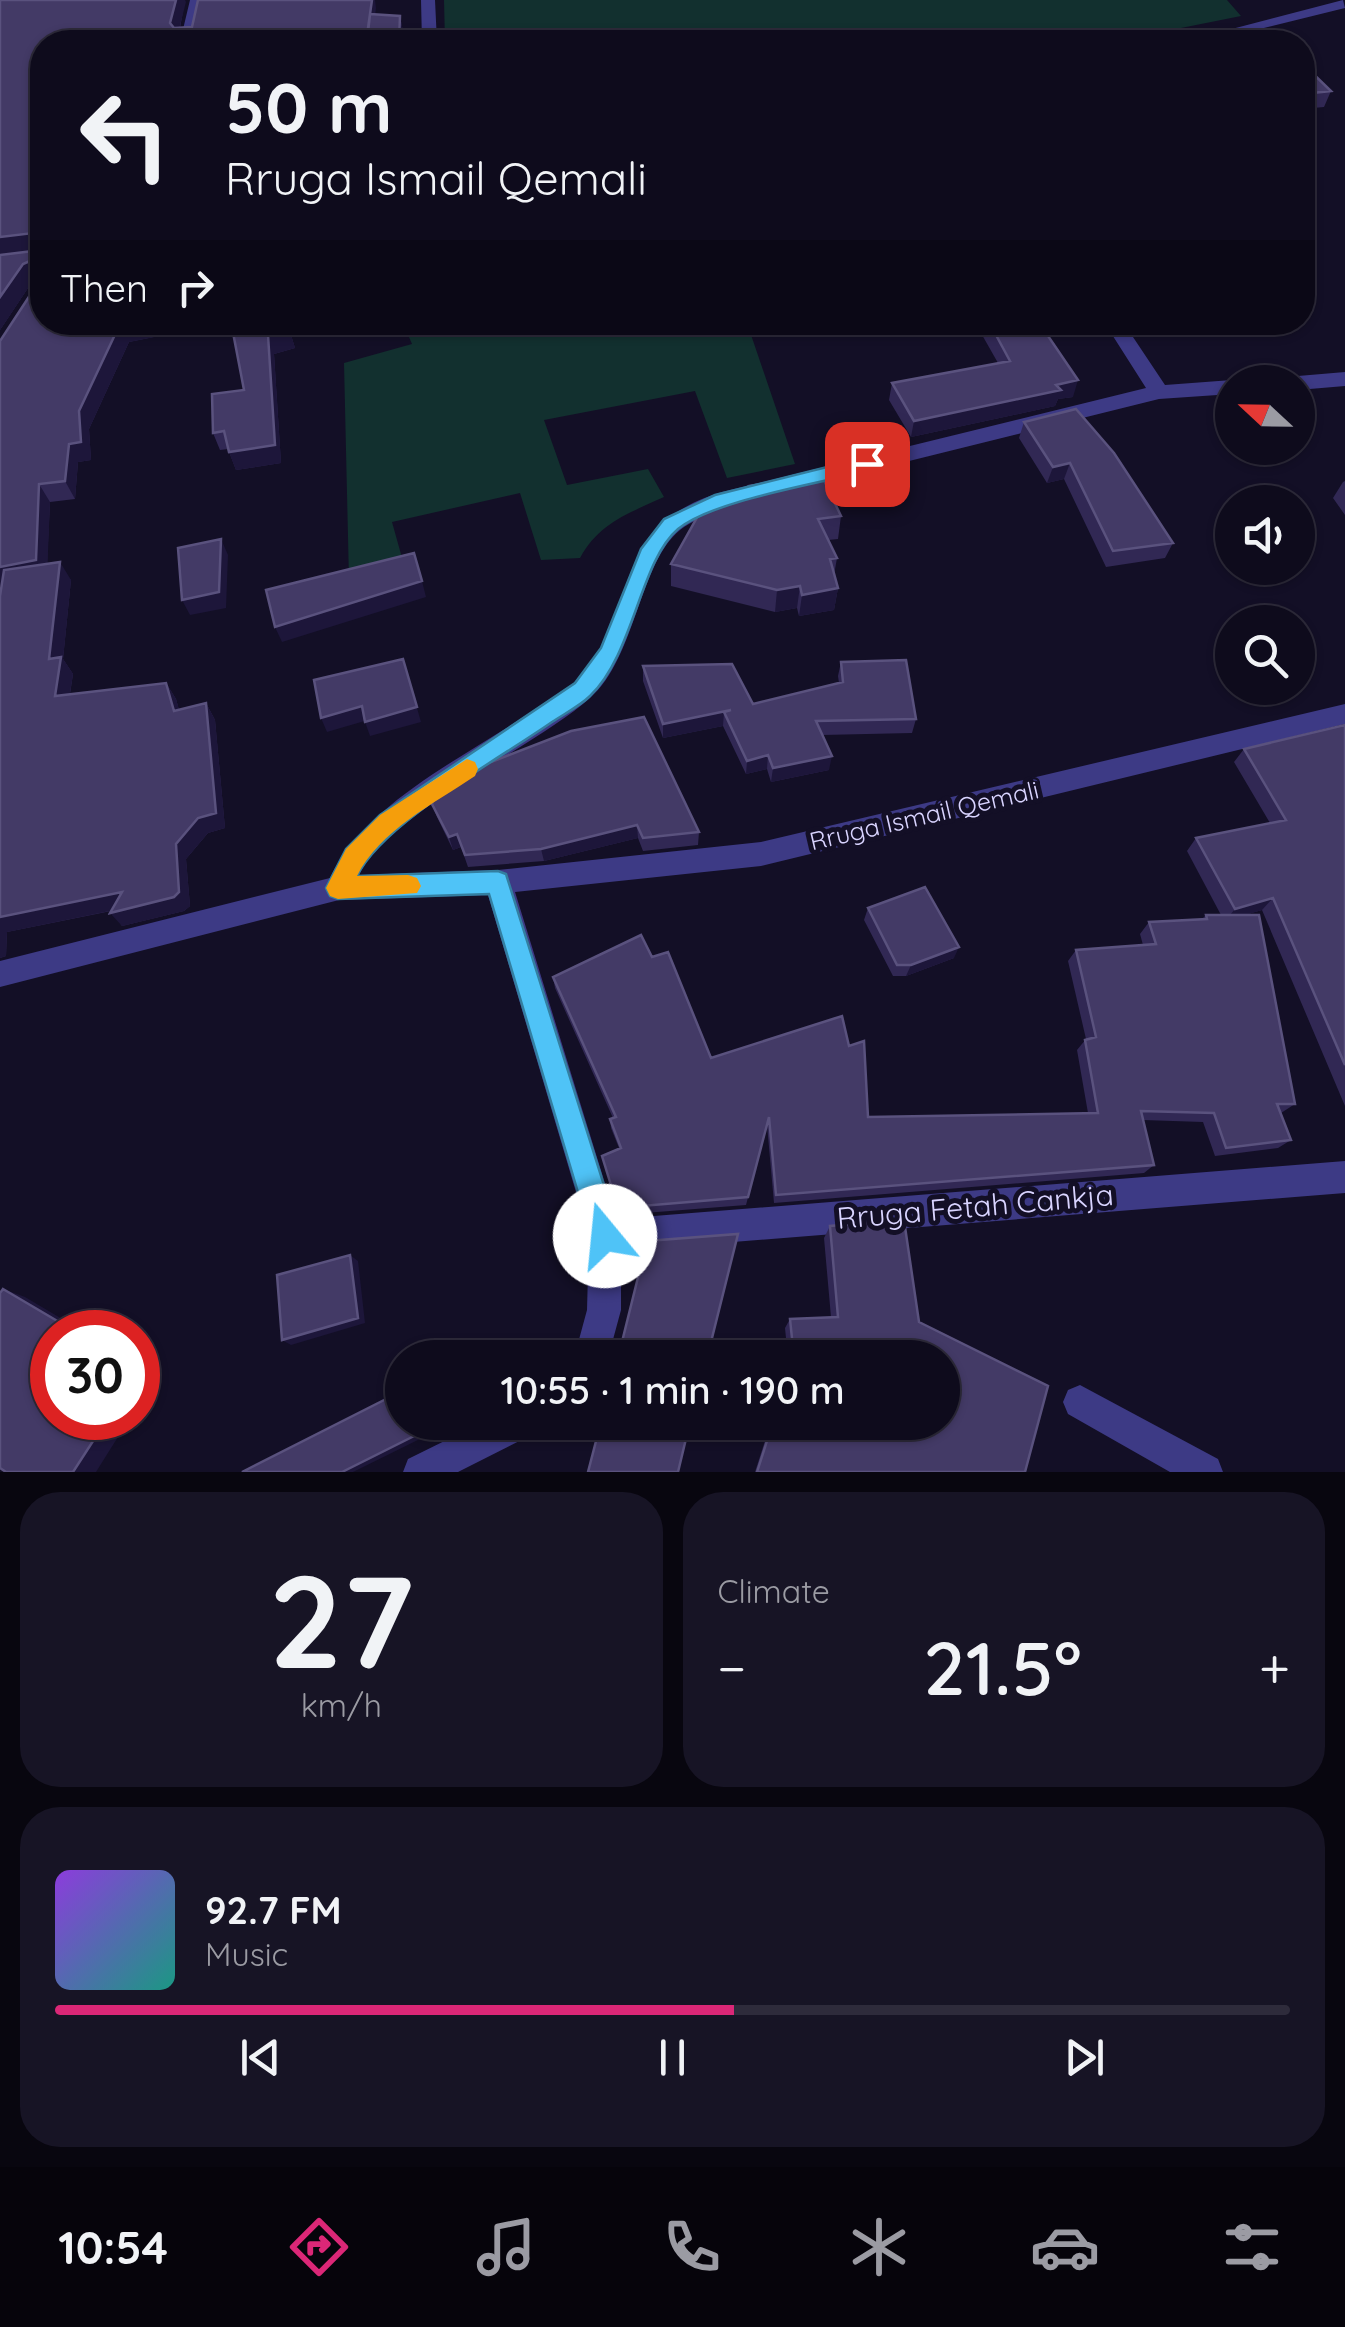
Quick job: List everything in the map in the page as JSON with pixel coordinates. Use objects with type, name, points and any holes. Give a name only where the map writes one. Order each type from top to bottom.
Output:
[{"type":"street","points":[[191,30],[197,0]]},
{"type":"street","points":[[428,0],[429,30]]},
{"type":"street","points":[[1245,30],[1345,4]]},
{"type":"street","points":[[1122,335],[1159,392]]},
{"type":"street","points":[[1315,382],[1345,379]]},
{"type":"street","points":[[338,888],[354,856],[388,822],[583,690],[610,652],[652,549],[672,524],[722,500],[1159,392],[1215,388]]},
{"type":"street","name":"Rruga Ismail Qemali","points":[[0,974],[338,888],[498,882],[761,854],[1345,714]]},
{"type":"street","points":[[498,882],[605,1236],[604,1310],[596,1340]]},
{"type":"street","name":"Rruga Fetah Cankja","points":[[605,1236],[1345,1177]]},
{"type":"street","points":[[1080,1402],[1205,1472]]},
{"type":"street","points":[[421,1472],[485,1440]]},
{"type":"green space","points":[[444,0],[1227,0],[1241,16],[1171,30],[445,30]]},
{"type":"green space","points":[[408,335],[751,335],[795,464],[727,478],[695,391],[544,420],[567,485],[648,469],[664,497],[606,528],[580,558],[541,560],[520,493],[392,522],[404,565],[349,580],[344,363],[412,344]]},
{"type":"building","points":[[0,0],[176,0],[170,23],[174,28],[192,27],[198,0],[372,0],[368,30],[30,30],[30,233],[0,237]]},
{"type":"building","points":[[370,14],[400,16],[399,30],[368,30]]},
{"type":"building","points":[[1315,76],[1331,91],[1315,93]]},
{"type":"building","points":[[30,251],[30,261],[23,264],[0,297],[0,255]]},
{"type":"building","points":[[30,295],[30,335],[115,335],[79,411],[81,442],[69,444],[65,481],[39,484],[36,560],[0,567],[0,341]]},
{"type":"building","points":[[233,335],[268,335],[275,445],[229,452],[224,431],[213,433],[212,394],[244,390]]},
{"type":"building","points":[[996,335],[1047,335],[1078,380],[1056,385],[1061,390],[914,421],[892,383],[1010,361]]},
{"type":"building","points":[[1076,409],[1114,453],[1173,543],[1113,551],[1070,463],[1053,467],[1024,422]]},
{"type":"building","points":[[821,474],[841,516],[818,519],[837,558],[830,559],[838,588],[802,595],[800,586],[777,590],[671,564],[699,514],[749,486]]},
{"type":"building","points":[[221,539],[219,592],[182,600],[178,548]]},
{"type":"building","points":[[414,553],[422,581],[275,627],[266,590]]},
{"type":"building","points":[[60,562],[49,659],[61,657],[55,696],[166,683],[174,711],[206,703],[216,813],[198,818],[176,844],[179,892],[174,897],[110,913],[122,892],[0,917],[0,596],[4,570]]},
{"type":"building","points":[[403,659],[417,707],[365,722],[362,706],[321,718],[314,680]]},
{"type":"building","points":[[906,660],[916,719],[816,721],[832,756],[773,768],[768,755],[747,761],[724,712],[731,710],[663,724],[643,666],[732,664],[753,704],[843,682],[841,662]]},
{"type":"building","points":[[644,717],[699,832],[643,838],[637,825],[541,849],[465,855],[457,834],[449,837],[432,804],[436,789],[491,762],[571,731]]},
{"type":"building","points":[[1345,725],[1345,1065],[1273,898],[1235,909],[1196,838],[1286,820],[1244,749]]},
{"type":"building","points":[[925,887],[959,947],[911,965],[897,965],[868,908]]},
{"type":"building","points":[[1206,915],[1259,915],[1295,1104],[1277,1104],[1291,1140],[1226,1148],[1214,1113],[1141,1111],[1154,1165],[776,1195],[769,1117],[748,1197],[618,1208],[602,1156],[621,1148],[610,1119],[616,1117],[553,977],[641,935],[652,957],[668,952],[711,1058],[842,1016],[849,1046],[864,1041],[868,1117],[1098,1113],[1085,1040],[1096,1037],[1076,950],[1156,944],[1149,922],[1207,919]]},
{"type":"building","points":[[904,1220],[919,1322],[955,1340],[792,1340],[790,1319],[838,1317],[830,1226]]},
{"type":"building","points":[[738,1234],[712,1340],[622,1340],[647,1241]]},
{"type":"building","points":[[350,1255],[358,1318],[282,1340],[277,1275]]},
{"type":"building","points":[[3,1289],[39,1310],[30,1310],[30,1440],[94,1440],[73,1472],[6,1472],[0,1468]]},
{"type":"building","points":[[960,1342],[1048,1386],[1025,1472],[757,1472],[767,1440],[960,1440]]},
{"type":"building","points":[[385,1400],[385,1440],[406,1440],[342,1472],[242,1472]]},
{"type":"building","points":[[596,1440],[686,1440],[678,1472],[588,1472]]},
{"type":"slow traffic","points":[[408,886],[338,888],[354,856],[388,822],[467,769]]},
{"type":"route","points":[[605,1236],[498,882],[338,888],[354,856],[388,822],[583,690],[610,652],[652,549],[672,524],[722,500],[867,464]]}]
